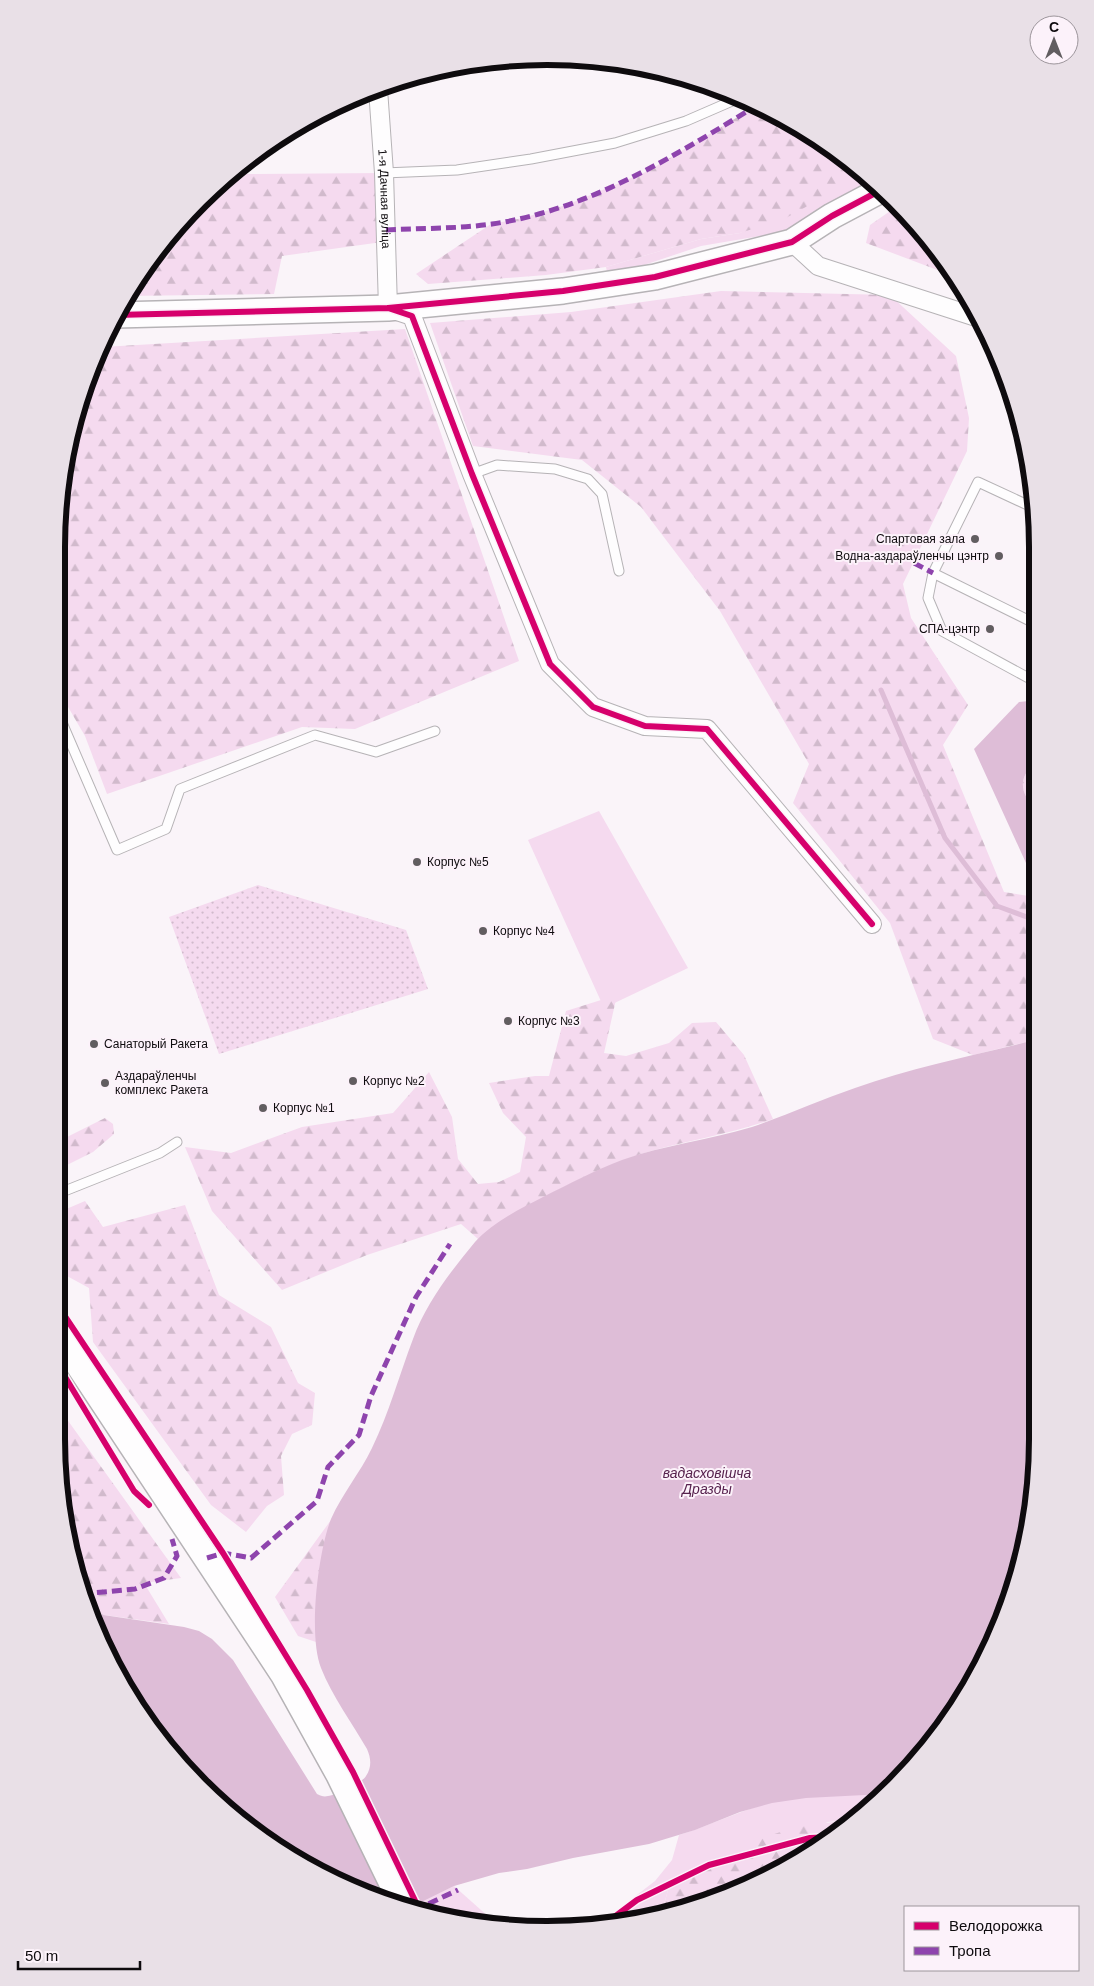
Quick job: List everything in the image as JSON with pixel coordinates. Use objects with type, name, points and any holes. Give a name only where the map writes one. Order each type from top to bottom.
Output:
[{"type":"street","name":"1-я Дачная вуліца","points":[[379,96],[384,173],[388,308]]},
{"type":"street","points":[[125,316],[388,308],[563,291],[655,277],[792,242],[832,216],[874,194]]},
{"type":"street","points":[[792,242],[818,266],[969,315]]},
{"type":"street","points":[[388,308],[412,316],[472,474],[550,664],[593,707],[644,726],[707,730],[872,924]]},
{"type":"street","points":[[65,1345],[283,1674],[340,1775],[399,1897]]},
{"type":"lane","points":[[384,173],[457,170],[531,159],[615,143],[686,121],[730,102]]},
{"type":"lane","points":[[472,474],[497,465],[555,469],[588,479],[602,494],[619,571]]},
{"type":"lane","points":[[1027,505],[978,482],[933,573],[928,598],[942,631],[1029,678]]},
{"type":"lane","points":[[933,573],[1029,621]]},
{"type":"lane","points":[[65,730],[117,850],[166,828],[180,789],[315,735],[376,752],[435,731]]},
{"type":"lane","points":[[65,1190],[160,1153],[177,1142]]},
{"type":"green space","points":[[749,110],[815,146],[857,179],[786,218],[740,233],[701,239],[606,267],[546,275],[428,284],[416,274],[491,224],[523,218],[569,204],[648,171]]},
{"type":"green space","points":[[247,171],[247,174],[384,173],[382,242],[282,256],[274,294],[136,296],[146,279],[185,229],[206,206]]},
{"type":"green space","points":[[855,177],[875,194],[792,242],[760,236],[701,246],[608,277],[606,267],[701,239],[740,233]]},
{"type":"green space","points":[[892,210],[943,272],[866,243],[870,225]]},
{"type":"green space","points":[[721,291],[890,295],[956,356],[969,418],[967,451],[903,584],[911,618],[968,705],[943,745],[1004,892],[1029,896],[1029,1041],[973,1055],[933,1039],[890,923],[793,803],[809,764],[720,611],[641,507],[582,460],[473,446],[430,323],[571,312]]},
{"type":"green space","points":[[405,329],[519,661],[355,729],[302,727],[107,794],[85,736],[65,702],[65,547],[66,515],[74,453],[81,422],[109,347]]},
{"type":"green space","points":[[1029,769],[1029,800],[1023,785]]},
{"type":"green space","points":[[599,811],[688,968],[604,1008],[528,840]]},
{"type":"green space","points":[[258,885],[406,930],[428,989],[219,1054],[169,917]]},
{"type":"green space","points":[[617,995],[604,1053],[626,1056],[669,1043],[692,1023],[716,1022],[744,1055],[773,1119],[651,1151],[617,1163],[584,1177],[529,1205],[478,1239],[461,1224],[367,1255],[282,1290],[212,1211],[185,1147],[231,1153],[302,1127],[393,1113],[429,1072],[452,1117],[458,1159],[478,1184],[499,1182],[520,1172],[526,1137],[503,1113],[489,1083],[535,1076],[549,1076],[566,1011]]},
{"type":"green space","points":[[105,1118],[113,1124],[114,1134],[93,1152],[65,1166],[65,1138]]},
{"type":"green space","points":[[85,1201],[103,1227],[185,1205],[219,1295],[271,1327],[298,1383],[315,1393],[312,1425],[292,1434],[281,1456],[284,1495],[267,1506],[246,1532],[211,1505],[93,1342],[89,1288],[65,1275],[65,1210]]},
{"type":"green space","points":[[65,1417],[181,1578],[144,1583],[169,1624],[99,1614],[81,1564],[74,1533],[66,1471]]},
{"type":"green space","points":[[331,1520],[319,1581],[316,1642],[298,1636],[275,1597]]},
{"type":"green space","points":[[873,1794],[840,1821],[828,1822],[668,1890],[663,1907],[608,1917],[655,1881],[672,1860],[679,1835],[749,1809],[773,1802],[804,1797]]},
{"type":"green space","points":[[840,1821],[815,1840],[760,1871],[702,1895],[663,1907],[668,1890],[762,1838],[796,1827]]},
{"type":"green space","points":[[454,1886],[489,1918],[425,1906],[423,1900]]},
{"type":"water","points":[[1029,701],[1029,769],[1023,785],[1029,800],[1029,866],[974,749],[1019,702]]},
{"type":"water","name":"вадасховішча Дразды","points":[[1029,1041],[1028,1471],[1020,1533],[1013,1564],[992,1623],[979,1652],[948,1707],[909,1757],[888,1780],[872,1795],[806,1798],[772,1803],[740,1812],[695,1830],[649,1844],[499,1873],[454,1886],[418,1904],[363,1884],[306,1856],[279,1840],[254,1821],[206,1780],[185,1757],[146,1707],[115,1652],[99,1614],[184,1627],[199,1631],[212,1639],[233,1660],[317,1794],[321,1796],[332,1795],[364,1779],[370,1766],[367,1749],[331,1689],[321,1668],[317,1653],[315,1635],[316,1594],[322,1552],[331,1519],[378,1435],[418,1326],[440,1288],[457,1264],[482,1235],[507,1216],[622,1160],[654,1150],[752,1127],[877,1081]]},
{"type":"waterway","points":[[881,690],[945,838],[997,906],[1029,918]]},
{"type":"marked path","points":[[386,230],[479,226],[528,217],[563,207],[597,194],[662,162],[749,110]]},
{"type":"marked path","points":[[914,563],[933,573]]},
{"type":"marked path","points":[[207,1558],[223,1553],[251,1558],[317,1501],[328,1467],[359,1435],[371,1396],[416,1297],[450,1244]]},
{"type":"marked path","points":[[91,1593],[135,1589],[164,1578],[177,1556],[172,1539]]},
{"type":"marked path","points":[[425,1906],[458,1890]]},
{"type":"cycle path","points":[[125,315],[388,308],[563,291],[655,277],[792,242],[832,216],[874,194]]},
{"type":"cycle path","points":[[388,308],[412,316],[472,474],[550,664],[593,707],[645,726],[707,729],[872,924]]},
{"type":"cycle path","points":[[65,1316],[223,1553],[307,1690],[353,1772],[416,1903]]},
{"type":"cycle path","points":[[65,1377],[134,1491],[149,1505]]},
{"type":"cycle path","points":[[616,1916],[637,1900],[709,1865],[810,1838],[818,1838]]},
{"type":"place","name":"Спартовая зала","points":[[975,539]]},
{"type":"place","name":"Водна-аздараўленчы цэнтр","points":[[999,556]]},
{"type":"place","name":"СПА-цэнтр","points":[[990,629]]},
{"type":"place","name":"Корпус №5","points":[[417,862]]},
{"type":"place","name":"Корпус №4","points":[[483,931]]},
{"type":"place","name":"Корпус №3","points":[[508,1021]]},
{"type":"place","name":"Санаторый Ракета","points":[[94,1044]]},
{"type":"place","name":"Корпус №2","points":[[353,1081]]},
{"type":"place","name":"Аздараўленчы комплекс Ракета","points":[[105,1083]]},
{"type":"place","name":"Корпус №1","points":[[263,1108]]}]
